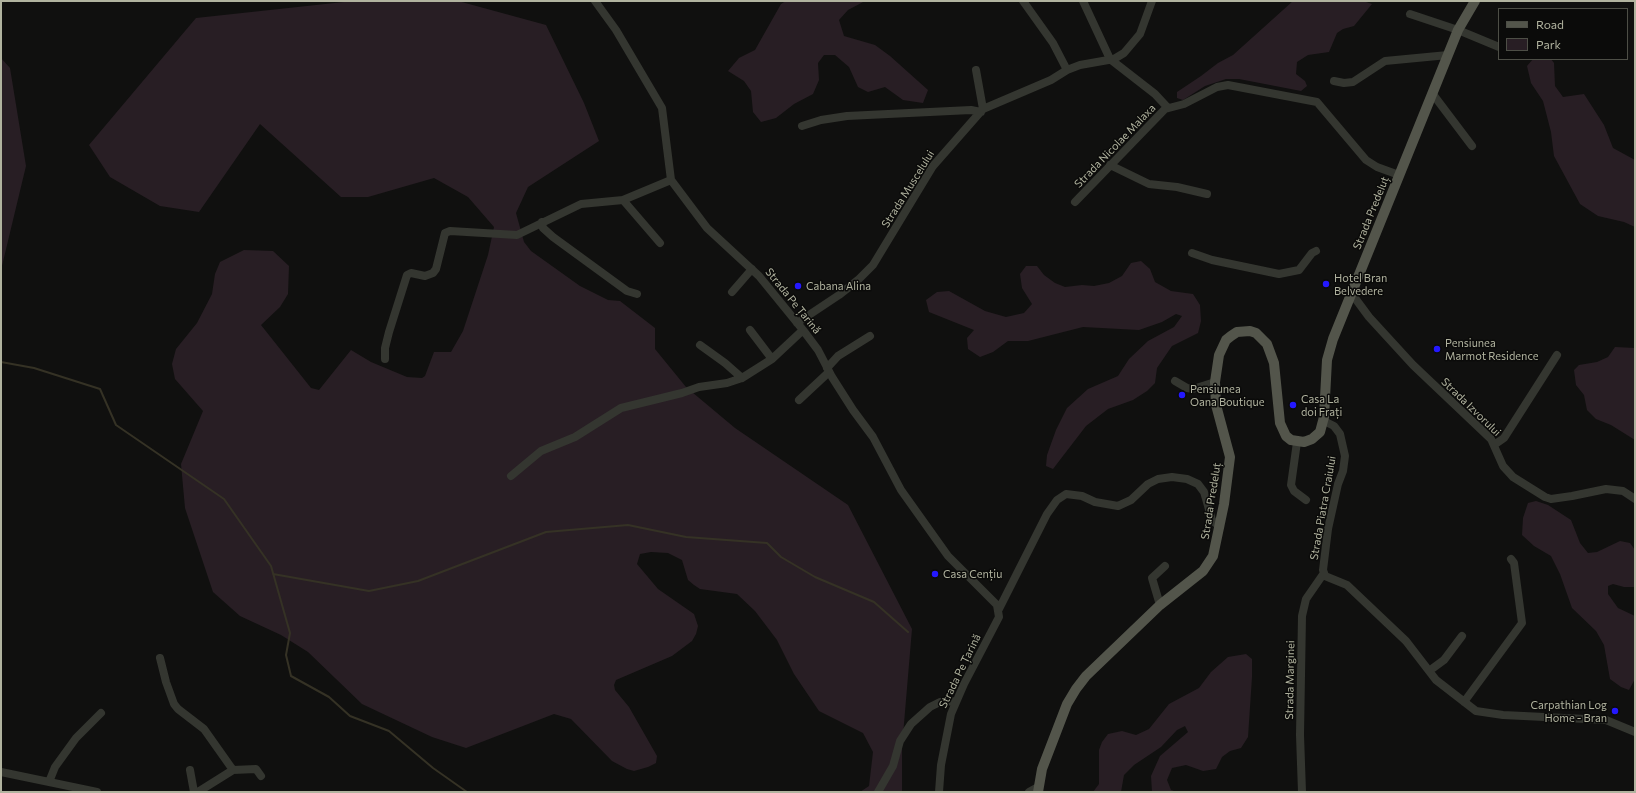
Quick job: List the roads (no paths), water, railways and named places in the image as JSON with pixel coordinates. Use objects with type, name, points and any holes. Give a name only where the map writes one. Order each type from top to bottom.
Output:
[{"type":"main road","name":"Strada Predeluț","points":[[1035,790],[1067,704],[1076,689],[1086,676],[1160,605],[1197,576],[1208,564],[1216,546],[1229,477],[1230,457],[1216,405],[1215,382],[1219,355],[1226,340],[1237,332],[1243,331],[1256,333],[1267,344],[1272,353],[1282,431],[1291,440],[1297,442],[1308,441],[1320,432],[1324,421],[1327,360],[1333,339],[1458,30],[1475,1]]},
{"type":"street","name":"Strada Pe Țarină","points":[[595,1],[616,30],[662,108],[671,180],[707,228],[752,269],[803,330],[818,350],[828,370],[853,410],[874,437],[901,490],[948,556],[999,609]]},
{"type":"street","points":[[1023,1],[1053,43],[1067,70]]},
{"type":"street","points":[[1084,1],[1110,59],[1160,99],[1168,108]]},
{"type":"street","name":"Strada Muscelului","points":[[797,323],[839,295],[858,280],[873,265],[933,166],[982,110],[1051,80],[1067,70],[1080,65],[1110,59],[1124,53],[1135,41],[1143,27],[1152,1]]},
{"type":"street","points":[[1410,14],[1458,30],[1498,48]]},
{"type":"street","points":[[1334,81],[1344,83],[1353,82],[1379,64],[1391,59],[1448,55]]},
{"type":"street","points":[[802,126],[821,120],[847,116],[982,110],[976,70]]},
{"type":"street","name":"Strada Nicolae Malaxa","points":[[1075,202],[1159,114],[1168,108],[1184,104],[1217,87],[1228,85],[1317,102],[1366,160],[1377,167],[1399,175]]},
{"type":"street","points":[[1432,93],[1472,146]]},
{"type":"street","points":[[1110,165],[1149,184],[1177,187],[1207,194]]},
{"type":"street","points":[[386,359],[385,348],[407,274],[411,273],[425,276],[433,273],[436,269],[445,233],[450,231],[516,235],[581,204],[623,200],[671,180]]},
{"type":"street","points":[[623,200],[660,244]]},
{"type":"street","points":[[542,222],[543,228],[553,237],[627,291],[637,294]]},
{"type":"street","points":[[1192,253],[1212,260],[1279,274],[1299,270],[1312,253],[1316,251]]},
{"type":"street","points":[[732,292],[752,269]]},
{"type":"street","name":"Strada Izvorului","points":[[1352,294],[1369,317],[1413,365],[1494,445],[1502,466],[1508,474],[1545,497],[1555,499],[1596,490],[1614,489],[1623,491],[1635,499]]},
{"type":"street","points":[[750,330],[772,359]]},
{"type":"street","points":[[511,476],[541,451],[575,437],[620,408],[682,393],[699,386],[727,383],[742,378],[772,359],[803,330]]},
{"type":"street","points":[[799,400],[828,370],[838,356],[870,336]]},
{"type":"street","points":[[700,345],[725,362],[742,378]]},
{"type":"street","points":[[1494,445],[1504,438],[1557,355]]},
{"type":"street","points":[[1175,381],[1187,388],[1193,389],[1215,382]]},
{"type":"street","name":"Strada Piatra Craiului","points":[[1324,421],[1334,426],[1340,434],[1344,456],[1343,471],[1338,484],[1328,529],[1324,574],[1331,579],[1347,585],[1417,652],[1429,671],[1464,702],[1480,713],[1606,720],[1635,732]]},
{"type":"street","points":[[1297,442],[1291,485],[1294,491],[1306,500]]},
{"type":"street","name":"Strada Pe Țarină","points":[[939,792],[941,765],[947,729],[956,701],[997,622],[999,609],[1034,538],[1047,514],[1062,496],[1073,494],[1095,502],[1118,506],[1132,500],[1148,484],[1158,479],[1172,477],[1187,478],[1198,484],[1204,492],[1212,520],[1220,527]]},
{"type":"street","points":[[1464,702],[1522,623],[1514,563],[1512,558]]},
{"type":"street","points":[[1160,605],[1152,578],[1165,566]]},
{"type":"street","name":"Strada Marginei","points":[[1302,792],[1300,735],[1302,616],[1306,599],[1324,574]]},
{"type":"street","points":[[1429,671],[1444,660],[1462,636]]},
{"type":"street","points":[[160,658],[166,682],[174,704],[178,709],[204,729],[233,770]]},
{"type":"street","points":[[878,792],[893,766],[900,741],[910,724],[930,707],[940,702],[956,701]]},
{"type":"street","points":[[49,782],[55,767],[76,738],[101,713]]},
{"type":"street","points":[[198,792],[233,770],[250,768],[256,769],[261,776]]},
{"type":"street","points":[[190,770],[194,792]]},
{"type":"street","points":[[1,772],[97,792]]},
{"type":"waterway","points":[[1,362],[34,368],[100,389],[116,425],[224,499],[271,566],[290,633],[286,655],[291,676],[329,697],[350,716],[389,731],[433,768],[467,792]]},
{"type":"waterway","points":[[273,574],[369,591],[418,581],[546,532],[628,525],[686,537],[767,543],[781,557],[815,577],[874,602],[908,632]]},
{"type":"place","name":"Hotel Bran Belvedere","points":[[1326,284]]},
{"type":"place","name":"Cabana Alina","points":[[798,286]]},
{"type":"place","name":"Pensiunea Marmot Residence","points":[[1437,349]]},
{"type":"place","name":"Pensiunea Oana Boutique","points":[[1182,395]]},
{"type":"place","name":"Casa La doi Frați","points":[[1293,405]]},
{"type":"place","name":"Casa Cențiu","points":[[935,574]]},
{"type":"place","name":"Carpathian Log Home - Bran","points":[[1615,711]]}]
